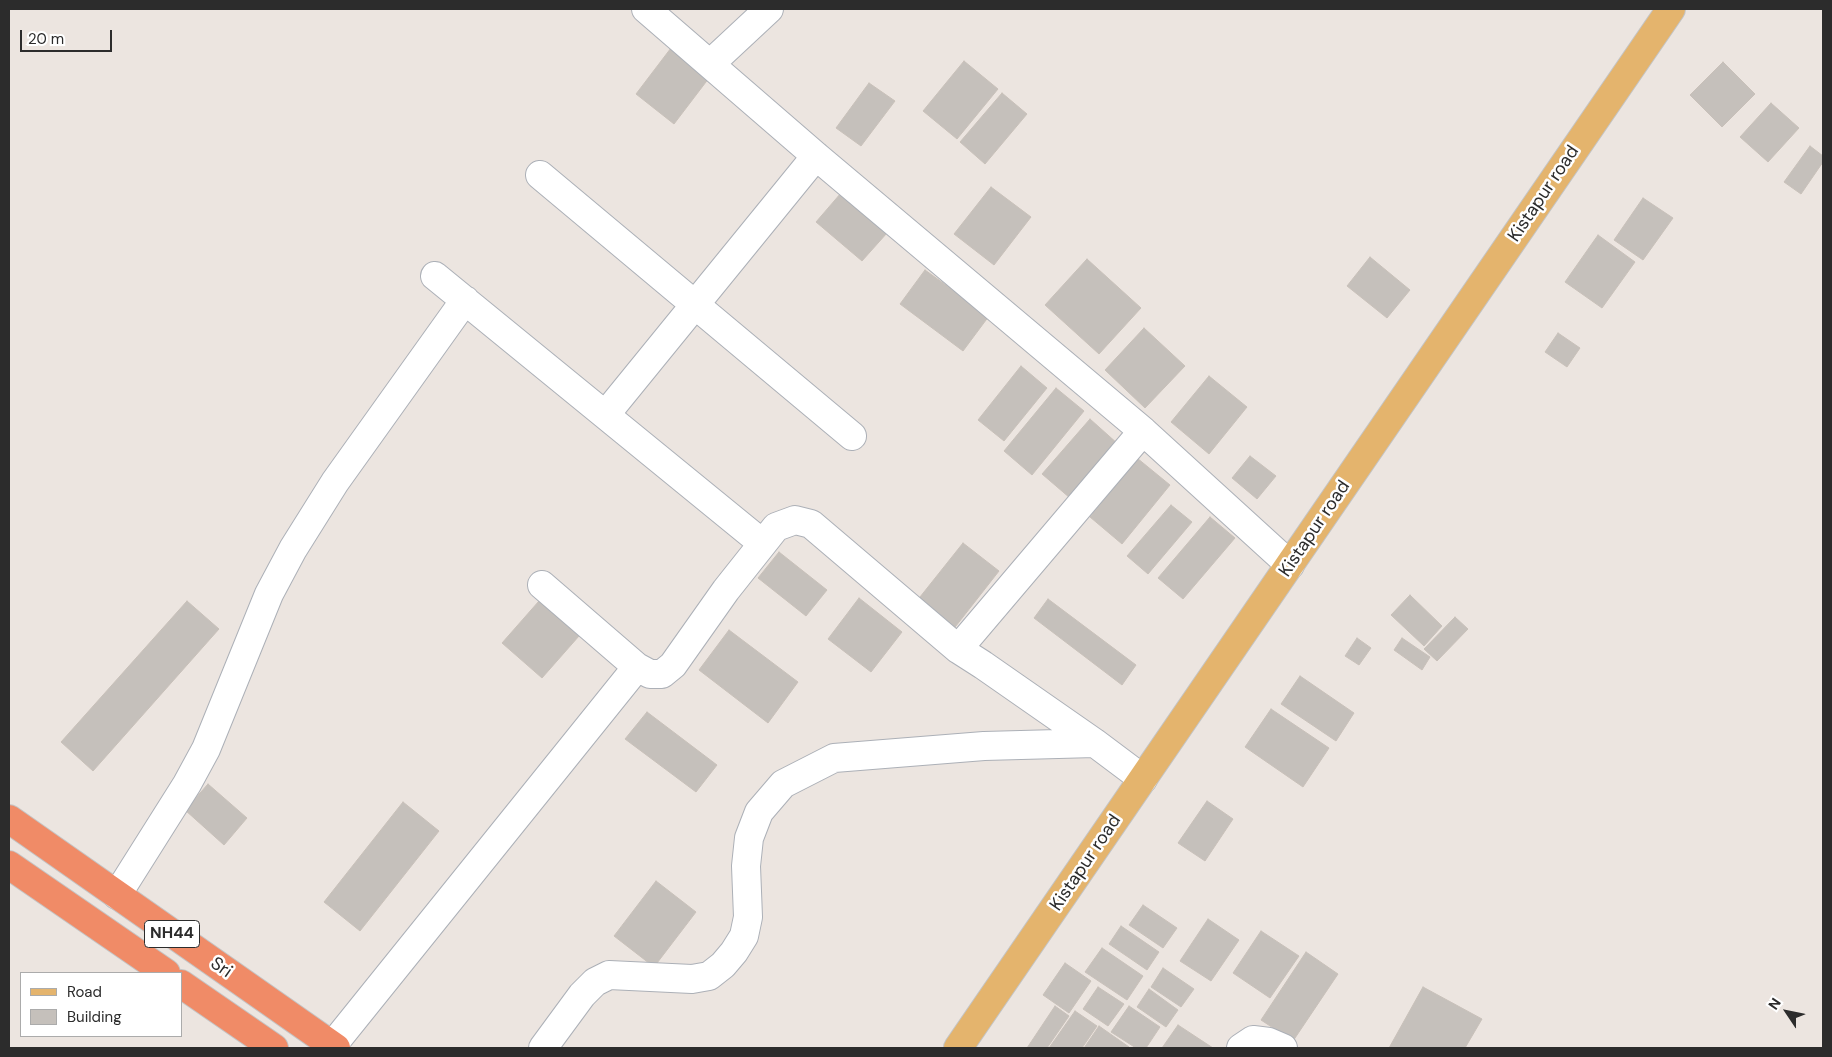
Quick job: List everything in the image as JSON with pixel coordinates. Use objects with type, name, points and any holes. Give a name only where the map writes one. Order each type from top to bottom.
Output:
[{"type":"highway","name":"Sri","points":[[9,820],[334,1047]]},
{"type":"highway","name":"NH44","points":[[9,865],[165,972]]},
{"type":"highway","points":[[182,985],[274,1048]]},
{"type":"main road","name":"Kistapur road","points":[[958,1048],[1671,9]]},
{"type":"street","points":[[646,9],[816,156],[1143,431],[1290,565]]},
{"type":"street","points":[[710,64],[769,9]]},
{"type":"street","points":[[606,414],[816,156]]},
{"type":"street","points":[[540,175],[852,436]]},
{"type":"street","points":[[434,276],[466,300],[762,543]]},
{"type":"street","points":[[117,895],[187,784],[206,749],[269,594],[293,549],[335,482],[466,300]]},
{"type":"street","points":[[958,650],[1143,431]]},
{"type":"street","points":[[542,585],[637,667],[650,674],[662,674],[673,665],[762,543],[776,527],[795,520],[811,524],[958,650],[983,665],[1095,743],[1143,779]]},
{"type":"street","points":[[334,1047],[637,667]]},
{"type":"street","points":[[543,1048],[582,995],[595,982],[609,975],[692,979],[709,976],[723,965],[744,936],[748,918],[746,866],[749,838],[759,812],[783,784],[834,758],[984,746],[1095,743]]},
{"type":"street","points":[[1241,1048],[1252,1040],[1269,1042],[1282,1048]]},
{"type":"building","points":[[671,48],[709,78],[674,124],[636,94]]},
{"type":"building","points":[[964,61],[998,89],[957,139],[923,111]]},
{"type":"building","points":[[1723,62],[1755,94],[1722,127],[1690,95]]},
{"type":"building","points":[[869,83],[895,101],[861,146],[836,128]]},
{"type":"building","points":[[1002,93],[1027,114],[985,164],[960,142]]},
{"type":"building","points":[[1771,103],[1799,128],[1768,162],[1740,137]]},
{"type":"building","points":[[1810,146],[1823,156],[1823,162],[1801,194],[1784,182]]},
{"type":"building","points":[[991,187],[1031,217],[994,265],[954,234]]},
{"type":"building","points":[[841,193],[887,233],[862,261],[816,222]]},
{"type":"building","points":[[1643,198],[1673,218],[1643,260],[1614,240]]},
{"type":"building","points":[[1598,235],[1635,262],[1602,308],[1565,282]]},
{"type":"building","points":[[1370,257],[1410,290],[1387,318],[1347,286]]},
{"type":"building","points":[[1087,259],[1141,308],[1099,354],[1045,305]]},
{"type":"building","points":[[925,270],[989,316],[963,351],[900,304]]},
{"type":"building","points":[[1144,328],[1185,366],[1145,408],[1105,370]]},
{"type":"building","points":[[1558,333],[1580,348],[1567,367],[1545,352]]},
{"type":"building","points":[[1021,366],[1047,388],[1004,441],[978,420]]},
{"type":"building","points":[[1209,376],[1247,407],[1209,454],[1171,422]]},
{"type":"building","points":[[1056,388],[1084,411],[1032,475],[1004,451]]},
{"type":"building","points":[[1090,419],[1118,444],[1070,498],[1042,474]]},
{"type":"building","points":[[1250,456],[1276,476],[1257,499],[1232,478]]},
{"type":"building","points":[[1137,458],[1170,485],[1122,544],[1090,517]]},
{"type":"building","points":[[1171,505],[1192,522],[1148,574],[1127,556]]},
{"type":"building","points":[[1210,517],[1235,538],[1183,599],[1158,578]]},
{"type":"building","points":[[963,543],[999,571],[952,631],[916,602]]},
{"type":"building","points":[[779,552],[827,590],[806,616],[758,578]]},
{"type":"building","points":[[1410,595],[1442,626],[1424,646],[1391,615]]},
{"type":"building","points":[[859,598],[902,632],[871,672],[828,639]]},
{"type":"building","points":[[1048,599],[1136,665],[1122,685],[1034,618]]},
{"type":"building","points":[[187,601],[219,629],[93,771],[61,742]]},
{"type":"building","points":[[539,601],[579,636],[542,678],[502,643]]},
{"type":"building","points":[[1455,617],[1468,629],[1437,661],[1424,649]]},
{"type":"building","points":[[729,630],[798,682],[768,723],[699,670]]},
{"type":"building","points":[[1357,638],[1371,648],[1359,665],[1345,656]]},
{"type":"building","points":[[1402,638],[1430,657],[1422,670],[1394,650]]},
{"type":"building","points":[[1300,676],[1354,713],[1336,741],[1281,704]]},
{"type":"building","points":[[1271,709],[1329,748],[1303,787],[1245,747]]},
{"type":"building","points":[[647,712],[717,765],[696,792],[625,739]]},
{"type":"building","points":[[208,784],[247,818],[224,845],[185,810]]},
{"type":"building","points":[[1207,801],[1233,819],[1205,861],[1178,843]]},
{"type":"building","points":[[403,802],[439,831],[360,931],[324,902]]},
{"type":"building","points":[[656,881],[696,912],[654,967],[614,936]]},
{"type":"building","points":[[1143,905],[1177,928],[1163,948],[1129,925]]},
{"type":"building","points":[[1208,919],[1239,940],[1211,981],[1180,961]]},
{"type":"building","points":[[1121,926],[1159,952],[1147,970],[1109,944]]},
{"type":"building","points":[[1261,931],[1299,956],[1270,998],[1233,973]]},
{"type":"building","points":[[1102,948],[1143,976],[1127,1000],[1085,972]]},
{"type":"building","points":[[1306,952],[1338,974],[1293,1041],[1261,1020]]},
{"type":"building","points":[[1065,963],[1091,981],[1069,1013],[1043,995]]},
{"type":"building","points":[[1163,968],[1194,989],[1181,1007],[1151,987]]},
{"type":"building","points":[[1098,987],[1124,1004],[1108,1026],[1083,1009]]},
{"type":"building","points":[[1423,987],[1482,1019],[1465,1048],[1389,1048]]},
{"type":"building","points":[[1149,989],[1178,1010],[1166,1027],[1137,1007]]},
{"type":"building","points":[[1055,1006],[1069,1016],[1047,1048],[1027,1048]]},
{"type":"building","points":[[1129,1006],[1160,1027],[1146,1048],[1136,1048],[1111,1032]]},
{"type":"building","points":[[1075,1011],[1097,1026],[1082,1048],[1049,1048]]},
{"type":"building","points":[[1178,1025],[1213,1048],[1162,1048]]},
{"type":"building","points":[[1099,1026],[1129,1047],[1129,1048],[1084,1048]]}]
